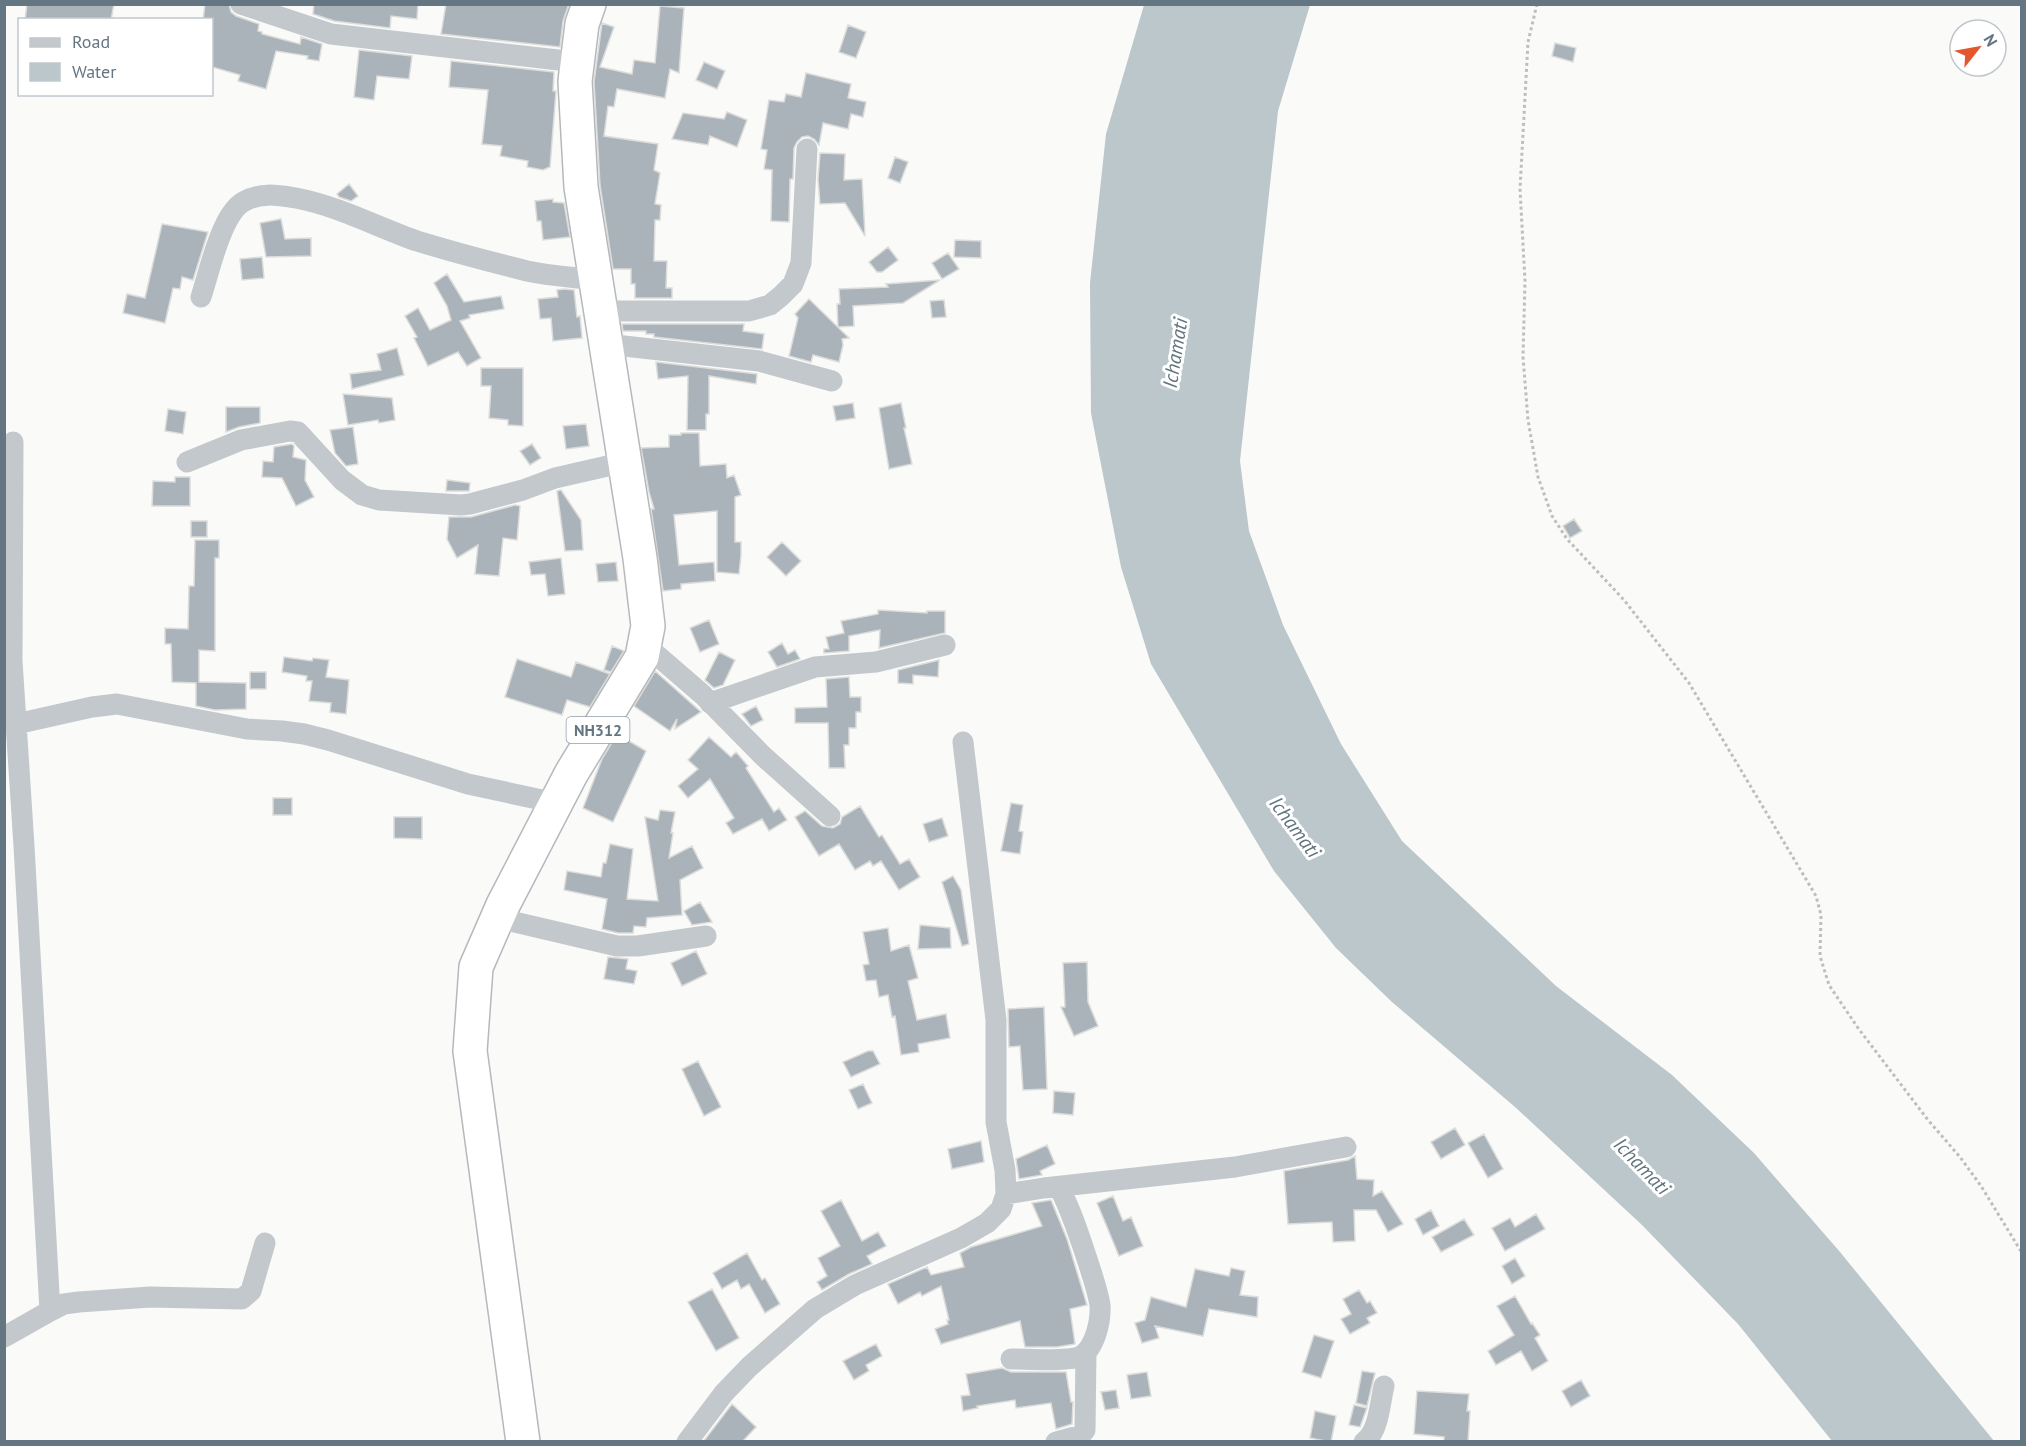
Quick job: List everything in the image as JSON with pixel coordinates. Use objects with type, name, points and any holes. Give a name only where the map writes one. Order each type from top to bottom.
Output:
[{"type":"highway","name":"NH312","points":[[523,1442],[470,1051],[476,967],[497,918],[571,774],[642,657],[648,626],[625,462],[581,187],[575,81],[582,24],[590,4]]},
{"type":"street","points":[[241,4],[331,34],[576,62]]},
{"type":"street","points":[[201,297],[223,227],[230,214],[240,203],[256,195],[270,195],[298,199],[331,208],[418,241],[529,271],[598,295],[749,311],[770,305],[781,296],[793,284],[801,263],[807,149]]},
{"type":"street","points":[[606,344],[759,361],[832,381]]},
{"type":"street","points":[[187,462],[241,440],[290,431],[298,432],[342,480],[362,495],[379,500],[461,505],[523,490],[555,478],[625,462]]},
{"type":"street","points":[[14,442],[12,661],[50,1311]]},
{"type":"street","points":[[644,644],[830,816]]},
{"type":"street","points":[[710,703],[815,667],[876,662],[945,645]]},
{"type":"street","points":[[16,724],[92,707],[117,704],[247,729],[282,730],[312,736],[468,784],[556,803]]},
{"type":"street","points":[[687,1442],[724,1393],[804,1317],[855,1285],[961,1238],[987,1223],[1001,1209],[1006,1194],[1005,1170],[996,1122],[996,1020],[963,742]]},
{"type":"street","points":[[497,918],[617,946],[638,946],[706,936]]},
{"type":"street","points":[[1006,1194],[1235,1167],[1346,1147]]},
{"type":"street","points":[[1011,1359],[1046,1360],[1079,1357],[1091,1346],[1096,1329],[1100,1308],[1098,1294],[1077,1229],[1059,1187]]},
{"type":"street","points":[[4,1337],[64,1304],[150,1298],[242,1299],[251,1291],[265,1243]]},
{"type":"street","points":[[1056,1442],[1081,1435],[1085,1430],[1086,1352]]},
{"type":"street","points":[[1364,1442],[1374,1429],[1384,1386]]},
{"type":"path","points":[[1537,4],[1528,42],[1520,189],[1525,280],[1523,357],[1528,420],[1538,477],[1552,516],[1568,538],[1624,600],[1689,683],[1816,896],[1821,915],[1820,956],[1829,985],[1858,1028],[1981,1186],[2022,1253]]},
{"type":"water","name":"Ichamati","points":[[1144,5],[1310,5],[1278,111],[1240,461],[1249,531],[1283,625],[1341,744],[1402,841],[1556,986],[1672,1075],[1754,1153],[1840,1252],[1994,1441],[1832,1441],[1738,1324],[1642,1225],[1515,1107],[1392,1002],[1336,948],[1274,871],[1151,664],[1121,567],[1091,413],[1090,283],[1106,134]]},
{"type":"building","points":[[27,4],[114,4],[111,18],[25,18]]},
{"type":"building","points":[[205,4],[229,4],[231,12],[236,16],[259,24],[258,31],[262,34],[300,44],[301,37],[322,44],[319,61],[307,59],[308,56],[276,51],[266,89],[238,81],[240,75],[213,67],[213,18],[203,18]]},
{"type":"building","points":[[314,4],[418,4],[417,19],[391,16],[390,28],[334,21],[313,14]]},
{"type":"building","points":[[446,4],[569,4],[563,21],[560,47],[441,34]]},
{"type":"building","points":[[660,6],[684,8],[679,73],[670,69],[665,98],[617,89],[614,107],[608,106],[604,136],[658,144],[654,170],[660,173],[655,204],[661,205],[660,220],[655,220],[654,261],[667,261],[666,288],[672,288],[672,298],[635,298],[635,284],[631,284],[631,269],[613,269],[600,185],[594,82],[602,23],[614,27],[600,67],[632,74],[634,60],[655,63]]},
{"type":"building","points":[[848,25],[866,32],[856,58],[839,52]]},
{"type":"building","points":[[1555,43],[1576,48],[1573,62],[1552,56]]},
{"type":"building","points":[[359,50],[412,56],[409,79],[377,76],[374,100],[354,97]]},
{"type":"building","points":[[451,61],[554,72],[553,91],[556,91],[550,167],[543,170],[527,167],[528,161],[500,156],[502,146],[482,144],[488,90],[449,87]]},
{"type":"building","points":[[704,62],[725,71],[717,89],[696,80]]},
{"type":"building","points":[[806,73],[851,84],[848,98],[866,102],[863,117],[851,114],[848,129],[823,123],[819,145],[808,136],[802,137],[797,142],[794,148],[793,179],[790,179],[789,222],[771,221],[772,170],[764,169],[767,150],[761,149],[769,100],[784,102],[786,94],[801,97]]},
{"type":"building","points":[[727,112],[747,120],[737,147],[710,136],[708,145],[672,139],[683,113],[724,119]]},
{"type":"building","points":[[820,153],[845,154],[844,180],[862,179],[865,236],[845,203],[820,204],[818,179]]},
{"type":"building","points":[[895,157],[908,162],[900,183],[888,178]]},
{"type":"building","points":[[349,184],[358,196],[351,201],[337,194]]},
{"type":"building","points":[[553,199],[553,202],[564,203],[570,237],[543,240],[541,221],[537,221],[535,201]]},
{"type":"building","points":[[281,219],[285,239],[311,238],[311,256],[266,257],[260,223]]},
{"type":"building","points":[[162,224],[208,232],[193,280],[182,277],[180,289],[173,288],[165,323],[123,313],[127,294],[145,298]]},
{"type":"building","points":[[955,240],[981,241],[981,258],[954,257]]},
{"type":"building","points":[[888,247],[898,260],[882,272],[877,272],[869,262]]},
{"type":"building","points":[[948,253],[959,269],[942,279],[932,263]]},
{"type":"building","points":[[262,257],[264,278],[242,280],[240,259]]},
{"type":"building","points":[[447,274],[464,302],[501,296],[504,309],[469,315],[470,318],[460,321],[481,358],[467,366],[458,352],[428,366],[414,338],[417,337],[405,316],[418,308],[430,330],[451,320],[447,306],[434,283]]},
{"type":"building","points":[[940,280],[903,303],[853,306],[854,326],[838,327],[839,289],[888,287],[886,284]]},
{"type":"building","points":[[557,290],[574,290],[582,338],[553,341],[551,318],[540,319],[538,299],[558,297]]},
{"type":"building","points":[[809,299],[849,338],[842,339],[839,362],[813,355],[811,362],[789,356],[798,318],[795,314]]},
{"type":"building","points":[[944,300],[946,317],[932,318],[930,301]]},
{"type":"building","points":[[622,324],[744,324],[743,331],[764,334],[762,349],[654,337],[654,334],[646,334],[646,331],[623,331]]},
{"type":"building","points":[[397,348],[404,375],[352,389],[350,374],[381,370],[377,354]]},
{"type":"building","points":[[656,362],[757,374],[756,384],[709,376],[709,414],[706,414],[706,430],[687,430],[688,376],[658,379]]},
{"type":"building","points":[[481,368],[523,368],[523,426],[508,425],[508,420],[489,418],[491,386],[481,386]]},
{"type":"building","points":[[343,394],[392,398],[395,420],[348,425]]},
{"type":"building","points":[[853,403],[855,418],[836,421],[833,406]]},
{"type":"building","points":[[901,403],[912,464],[889,469],[879,408]]},
{"type":"building","points":[[226,407],[260,407],[260,423],[226,432]]},
{"type":"building","points":[[168,409],[186,412],[183,434],[165,431]]},
{"type":"building","points":[[586,424],[589,446],[566,449],[563,426]]},
{"type":"building","points":[[353,427],[358,464],[346,466],[335,453],[330,430]]},
{"type":"building","points":[[681,433],[699,433],[700,466],[726,464],[727,478],[734,475],[741,495],[735,497],[735,542],[741,542],[739,574],[717,572],[717,511],[674,515],[679,565],[714,562],[715,581],[681,584],[681,589],[663,591],[651,509],[654,509],[641,448],[669,447],[669,435],[681,435]]},
{"type":"building","points":[[292,444],[294,446],[293,457],[306,460],[305,480],[314,497],[296,506],[282,478],[262,477],[263,461],[273,462],[274,447]]},
{"type":"building","points":[[532,444],[541,458],[530,465],[520,451]]},
{"type":"building","points":[[175,477],[190,477],[190,506],[152,506],[153,481],[175,482]]},
{"type":"building","points":[[447,480],[470,483],[469,491],[446,491]]},
{"type":"building","points":[[561,490],[581,520],[583,550],[565,551],[557,491]]},
{"type":"building","points":[[515,505],[520,506],[517,540],[503,538],[499,576],[475,574],[478,545],[457,558],[447,539],[449,517],[471,517]]},
{"type":"building","points":[[1574,519],[1582,531],[1570,538],[1563,526]]},
{"type":"building","points":[[191,521],[207,521],[207,537],[191,537]]},
{"type":"building","points":[[195,540],[219,540],[219,558],[215,558],[215,651],[199,650],[199,682],[246,683],[246,709],[215,710],[196,706],[196,683],[172,682],[171,644],[165,644],[165,628],[188,629],[189,586],[194,586]]},
{"type":"building","points":[[782,542],[801,561],[786,576],[767,557]]},
{"type":"building","points":[[561,558],[565,594],[548,596],[545,574],[531,575],[529,562]]},
{"type":"building","points":[[616,562],[618,581],[598,582],[596,564]]},
{"type":"building","points":[[878,610],[927,613],[927,611],[945,611],[945,633],[879,648],[880,630],[849,636],[849,651],[824,653],[824,649],[829,649],[826,637],[844,633],[841,621],[878,614]]},
{"type":"building","points":[[709,620],[719,644],[700,652],[690,628]]},
{"type":"building","points":[[782,643],[788,654],[795,650],[800,659],[777,667],[768,652]]},
{"type":"building","points":[[612,646],[624,651],[611,672],[604,670]]},
{"type":"building","points":[[719,652],[735,660],[723,685],[714,688],[705,680]]},
{"type":"building","points":[[284,657],[312,661],[313,658],[329,660],[326,677],[349,680],[346,714],[330,712],[331,703],[309,701],[312,681],[306,681],[307,676],[282,672]]},
{"type":"building","points":[[517,659],[571,677],[576,662],[610,674],[590,707],[567,700],[562,715],[505,697]]},
{"type":"building","points":[[939,660],[938,677],[913,675],[913,684],[898,683],[898,670]]},
{"type":"building","points":[[655,671],[701,712],[675,729],[677,719],[670,731],[634,706]]},
{"type":"building","points":[[250,672],[266,672],[266,689],[250,689]]},
{"type":"building","points":[[849,677],[850,697],[861,697],[861,712],[856,712],[856,728],[849,728],[849,745],[844,745],[845,768],[829,768],[828,723],[795,723],[795,708],[827,707],[826,679]]},
{"type":"building","points":[[756,706],[763,720],[751,726],[742,714]]},
{"type":"building","points":[[617,734],[646,751],[613,822],[583,808],[602,759]]},
{"type":"building","points":[[709,737],[731,757],[736,752],[748,766],[746,768],[774,812],[779,808],[787,820],[769,831],[762,819],[733,834],[726,823],[734,818],[710,779],[688,798],[678,786],[698,769],[688,760]]},
{"type":"building","points":[[273,798],[292,798],[292,815],[273,815]]},
{"type":"building","points":[[1011,803],[1023,805],[1019,831],[1023,832],[1020,854],[1001,851]]},
{"type":"building","points":[[860,806],[879,837],[882,835],[900,864],[909,859],[920,877],[899,890],[881,861],[873,866],[870,861],[855,870],[839,844],[819,856],[795,817],[805,811],[822,826],[833,828],[840,824],[842,817]]},
{"type":"building","points":[[660,810],[675,812],[669,858],[692,846],[703,868],[680,880],[682,915],[647,918],[646,927],[634,926],[633,933],[618,933],[602,929],[607,899],[564,890],[567,871],[601,877],[610,844],[633,849],[627,899],[658,901],[645,817],[658,820]]},
{"type":"building","points":[[394,817],[422,817],[422,839],[394,838]]},
{"type":"building","points":[[942,818],[948,836],[929,842],[923,824]]},
{"type":"building","points":[[953,876],[961,890],[969,944],[962,946],[942,882]]},
{"type":"building","points":[[700,902],[712,922],[692,925],[684,911]]},
{"type":"building","points":[[920,925],[950,928],[951,948],[918,949]]},
{"type":"building","points":[[888,928],[891,951],[909,945],[918,978],[908,981],[917,1020],[946,1014],[950,1038],[918,1044],[919,1052],[901,1055],[895,1016],[892,1017],[888,995],[879,997],[876,980],[866,981],[863,965],[869,964],[863,932]]},
{"type":"building","points":[[696,951],[707,974],[682,986],[671,963]]},
{"type":"building","points":[[608,957],[628,959],[626,969],[637,971],[634,984],[604,979]]},
{"type":"building","points":[[1087,962],[1088,1002],[1098,1026],[1074,1036],[1061,1007],[1065,1007],[1063,963]]},
{"type":"building","points":[[1044,1007],[1047,1089],[1023,1090],[1020,1046],[1009,1047],[1008,1009]]},
{"type":"building","points":[[873,1051],[880,1064],[851,1077],[843,1062]]},
{"type":"building","points":[[698,1061],[721,1107],[704,1116],[682,1069]]},
{"type":"building","points":[[863,1084],[872,1103],[858,1109],[849,1090]]},
{"type":"building","points":[[1054,1091],[1075,1093],[1073,1115],[1053,1113]]},
{"type":"building","points":[[1455,1128],[1465,1145],[1441,1159],[1431,1142]]},
{"type":"building","points":[[1484,1134],[1503,1169],[1488,1178],[1468,1143]]},
{"type":"building","points":[[981,1141],[984,1162],[952,1169],[948,1149]]},
{"type":"building","points":[[1047,1145],[1055,1164],[1040,1171],[1042,1175],[1019,1179],[1016,1159]]},
{"type":"building","points":[[1355,1156],[1357,1179],[1374,1180],[1373,1196],[1382,1191],[1403,1224],[1388,1232],[1376,1210],[1354,1210],[1355,1241],[1333,1242],[1332,1222],[1288,1224],[1284,1171],[1348,1160]]},
{"type":"building","points":[[1113,1196],[1123,1221],[1131,1217],[1143,1246],[1119,1256],[1097,1203]]},
{"type":"building","points":[[841,1200],[862,1241],[878,1232],[886,1246],[867,1256],[872,1264],[822,1290],[817,1282],[827,1276],[818,1258],[840,1246],[821,1211]]},
{"type":"building","points":[[1051,1200],[1067,1239],[1087,1305],[1070,1309],[1075,1344],[1057,1347],[1025,1347],[1020,1321],[941,1344],[935,1329],[948,1324],[947,1320],[949,1320],[941,1286],[922,1296],[920,1292],[898,1304],[888,1284],[927,1267],[931,1275],[964,1267],[960,1253],[971,1247],[1042,1226],[1032,1203]]},
{"type":"building","points":[[1431,1210],[1439,1226],[1423,1235],[1415,1219]]},
{"type":"building","points":[[1536,1214],[1545,1229],[1505,1251],[1492,1228],[1510,1218],[1515,1227]]},
{"type":"building","points":[[1464,1219],[1474,1235],[1441,1252],[1432,1237]]},
{"type":"building","points":[[747,1253],[762,1280],[765,1278],[780,1304],[765,1313],[749,1284],[741,1289],[737,1280],[722,1289],[713,1273]]},
{"type":"building","points":[[1515,1258],[1525,1276],[1512,1284],[1502,1266]]},
{"type":"building","points":[[1231,1268],[1245,1271],[1240,1295],[1258,1297],[1257,1317],[1209,1309],[1203,1336],[1155,1326],[1159,1338],[1142,1343],[1135,1323],[1145,1320],[1151,1297],[1186,1307],[1195,1269],[1229,1276]]},
{"type":"building","points":[[712,1289],[739,1338],[716,1351],[688,1302]]},
{"type":"building","points":[[1359,1290],[1367,1303],[1370,1301],[1377,1313],[1367,1318],[1370,1323],[1350,1334],[1341,1319],[1351,1314],[1343,1299]]},
{"type":"building","points":[[1515,1296],[1540,1335],[1535,1338],[1548,1361],[1532,1371],[1521,1351],[1496,1365],[1488,1351],[1514,1335],[1497,1306]]},
{"type":"building","points":[[1314,1335],[1334,1341],[1321,1378],[1302,1372]]},
{"type":"building","points":[[876,1344],[882,1356],[866,1365],[869,1371],[854,1380],[843,1361]]},
{"type":"building","points":[[1002,1368],[1011,1372],[1066,1372],[1071,1402],[1073,1402],[1072,1424],[1056,1429],[1051,1403],[1016,1408],[1015,1400],[977,1406],[978,1408],[963,1411],[961,1396],[970,1395],[966,1374]]},
{"type":"building","points":[[1362,1371],[1375,1373],[1367,1406],[1356,1403]]},
{"type":"building","points":[[1147,1372],[1151,1396],[1131,1399],[1127,1375]]},
{"type":"building","points":[[1581,1380],[1590,1396],[1571,1407],[1562,1391]]},
{"type":"building","points":[[1116,1390],[1119,1408],[1105,1410],[1101,1392]]},
{"type":"building","points":[[1417,1391],[1469,1394],[1468,1442],[1444,1442],[1444,1437],[1414,1434]]},
{"type":"building","points":[[732,1404],[756,1427],[742,1442],[703,1442]]},
{"type":"building","points":[[1354,1405],[1367,1408],[1360,1427],[1349,1425]]},
{"type":"building","points":[[1315,1411],[1336,1416],[1331,1442],[1310,1438]]}]
